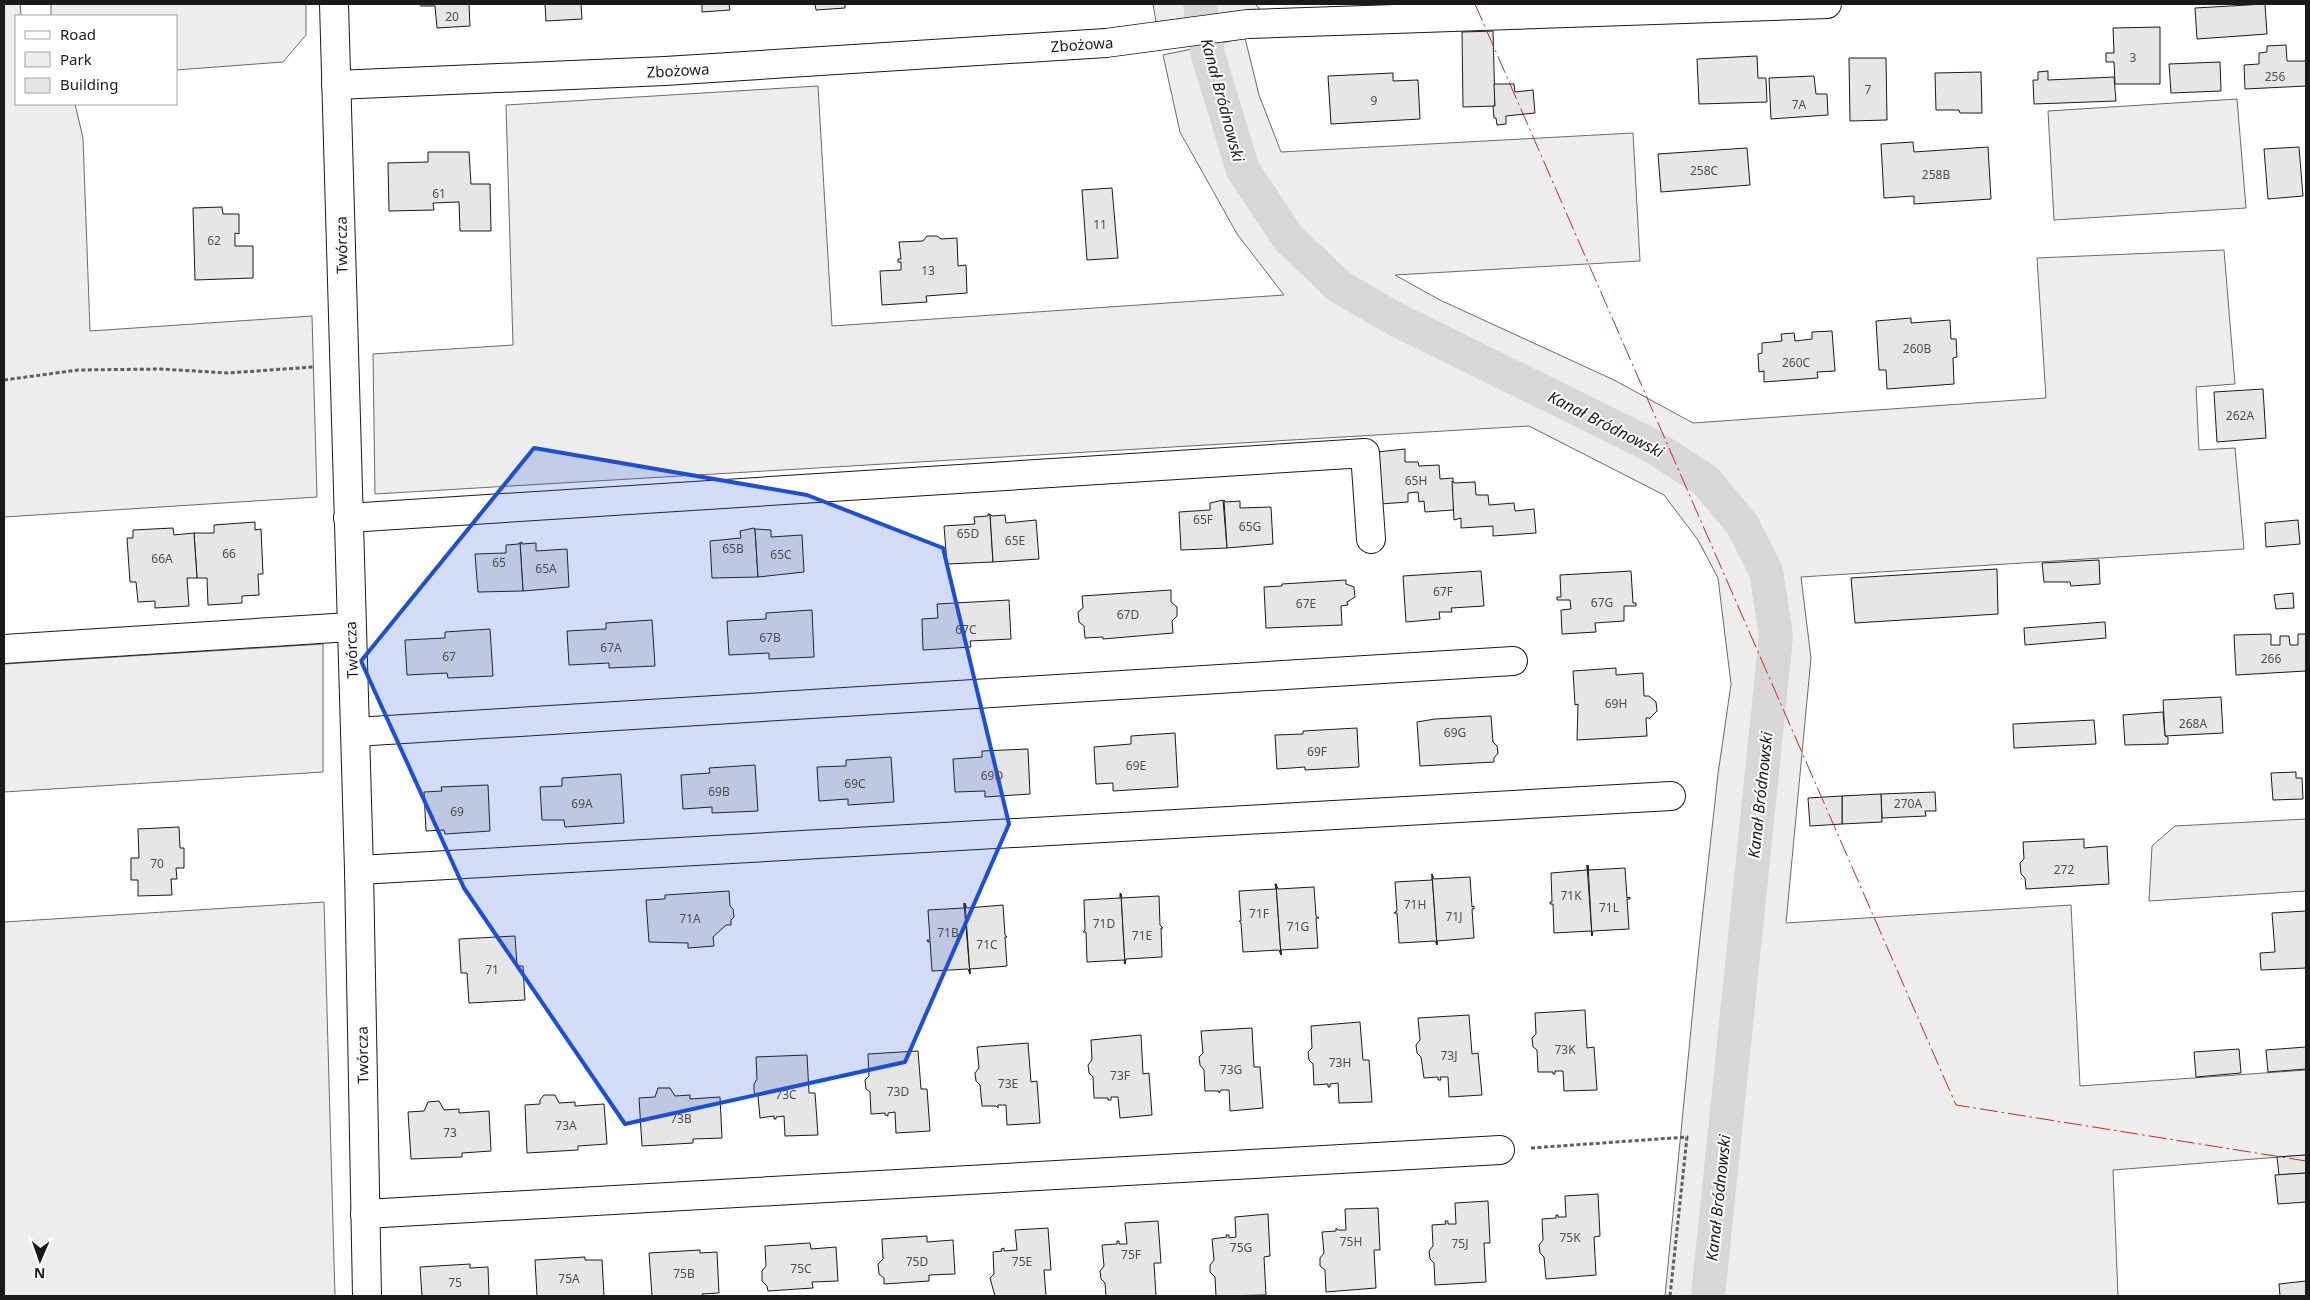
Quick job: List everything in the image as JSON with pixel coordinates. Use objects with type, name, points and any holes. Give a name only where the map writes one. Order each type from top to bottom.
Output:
[{"type":"street","name":"Twórcza","points":[[334,4],[350,627],[359,870],[367,1296]]},
{"type":"street","name":"Zbożowa","points":[[336,85],[665,71],[1106,43],[1248,24],[1827,4]]},
{"type":"street","points":[[348,518],[1365,453],[1371,539]]},
{"type":"street","points":[[4,649],[350,627]]},
{"type":"street","points":[[354,732],[1513,661]]},
{"type":"street","points":[[359,870],[1671,796]]},
{"type":"street","points":[[365,1214],[1500,1150]]},
{"type":"path","points":[[4,380],[78,370],[161,369],[228,373],[344,364]]},
{"type":"path","points":[[1500,1150],[1686,1137],[1670,1296]]},
{"type":"highlighted area","points":[[534,448],[807,495],[943,548],[1009,824],[905,1062],[625,1124],[464,888],[361,661]]},
{"type":"green space","points":[[4,4],[20,4],[21,15],[15,15],[15,105],[75,105],[83,138],[90,331],[312,316],[317,497],[4,517]]},
{"type":"green space","points":[[51,4],[306,4],[306,35],[283,62],[178,70],[178,15],[51,15]]},
{"type":"green space","points":[[1153,4],[1255,4],[1264,13],[1238,11],[1156,22]]},
{"type":"green space","points":[[1245,38],[1259,95],[1281,152],[1633,133],[1640,261],[1395,275],[1440,300],[1614,380],[1693,423],[2046,398],[2037,258],[2224,250],[2235,384],[2196,387],[2199,450],[2235,448],[2244,549],[1801,577],[1811,658],[1786,923],[2071,905],[2080,1086],[2306,1070],[2306,1155],[2113,1170],[2118,1296],[1665,1296],[1699,947],[1718,774],[1731,684],[1718,578],[1698,540],[1664,495],[1529,426],[375,494],[373,354],[513,345],[506,105],[818,86],[832,326],[1284,295],[1237,234],[1180,132],[1163,55]]},
{"type":"green space","points":[[2237,99],[2246,208],[2054,220],[2048,111]]},
{"type":"green space","points":[[323,644],[323,772],[4,792],[4,664]]},
{"type":"green space","points":[[2306,819],[2306,891],[2149,901],[2152,846],[2175,826]]},
{"type":"green space","points":[[324,902],[335,1296],[4,1296],[4,922]]},
{"type":"building","points":[[420,4],[469,4],[470,26],[437,28],[435,6],[421,6]]},
{"type":"building","points":[[545,4],[581,4],[582,19],[546,21]]},
{"type":"building","points":[[702,4],[729,4],[730,10],[702,12]]},
{"type":"building","points":[[815,4],[845,4],[845,8],[816,10]]},
{"type":"building","points":[[2265,4],[2267,34],[2197,39],[2195,8]]},
{"type":"building","points":[[2160,27],[2160,84],[2115,84],[2114,62],[2106,62],[2106,53],[2114,53],[2113,28]]},
{"type":"building","points":[[1493,31],[1495,106],[1463,107],[1462,32]]},
{"type":"building","points":[[2286,45],[2287,61],[2306,61],[2306,86],[2245,89],[2244,65],[2259,64],[2259,53],[2267,52],[2267,46]]},
{"type":"building","points":[[1757,56],[1758,78],[1766,78],[1767,102],[1699,104],[1697,59]]},
{"type":"building","points":[[1849,58],[1886,58],[1887,120],[1850,121]]},
{"type":"building","points":[[2220,62],[2221,91],[2171,93],[2169,64]]},
{"type":"building","points":[[2048,71],[2048,80],[2114,77],[2116,101],[2034,104],[2033,80],[2038,80],[2038,72]]},
{"type":"building","points":[[1981,72],[1982,113],[1936,110],[1935,73]]},
{"type":"building","points":[[1393,73],[1393,81],[1418,80],[1420,119],[1331,124],[1328,76]]},
{"type":"building","points":[[1814,76],[1816,94],[1827,94],[1828,115],[1771,119],[1769,78]]},
{"type":"building","points":[[1494,84],[1514,84],[1515,92],[1533,90],[1535,113],[1506,116],[1506,124],[1497,125],[1493,106],[1495,106]]},
{"type":"building","points":[[1913,142],[1914,152],[1988,147],[1991,199],[1914,204],[1914,196],[1884,198],[1881,144]]},
{"type":"building","points":[[2299,147],[2303,196],[2268,199],[2264,149]]},
{"type":"building","points":[[1747,148],[1750,185],[1661,192],[1658,154]]},
{"type":"building","points":[[428,152],[469,152],[471,184],[490,184],[491,231],[460,231],[459,202],[433,203],[434,210],[389,211],[388,163],[428,162]]},
{"type":"building","points":[[1112,188],[1118,258],[1087,260],[1082,190]]},
{"type":"building","points":[[222,207],[223,214],[239,214],[239,234],[235,233],[235,246],[253,246],[253,278],[195,280],[193,208]]},
{"type":"building","points":[[927,236],[937,236],[941,239],[957,238],[958,266],[966,265],[967,293],[926,296],[927,302],[882,305],[880,271],[901,270],[901,262],[898,262],[898,259],[901,259],[899,242],[923,241]]},
{"type":"building","points":[[1911,318],[1911,323],[1950,320],[1951,339],[1956,339],[1957,357],[1953,358],[1954,384],[1887,389],[1886,370],[1879,370],[1876,321]]},
{"type":"building","points":[[1832,331],[1835,371],[1817,372],[1818,378],[1764,382],[1764,371],[1759,372],[1758,354],[1762,353],[1762,343],[1782,341],[1781,334],[1794,333],[1795,341],[1812,339],[1812,332]]},
{"type":"building","points":[[2263,389],[2266,438],[2217,442],[2214,392]]},
{"type":"building","points":[[1405,449],[1405,462],[1418,462],[1419,466],[1439,465],[1440,479],[1453,478],[1454,512],[1453,510],[1425,512],[1424,501],[1419,502],[1418,492],[1408,493],[1408,502],[1380,504],[1377,452]]},
{"type":"building","points":[[1452,481],[1454,483],[1475,482],[1476,495],[1488,495],[1489,505],[1514,503],[1515,511],[1534,509],[1536,533],[1493,536],[1493,526],[1461,528],[1461,518],[1454,520]]},
{"type":"building","points":[[1223,500],[1227,548],[1181,550],[1179,512],[1210,510],[1210,503]]},
{"type":"building","points":[[1224,500],[1226,502],[1240,501],[1240,508],[1271,507],[1273,544],[1227,548]]},
{"type":"building","points":[[990,514],[993,562],[947,564],[944,526],[975,524],[974,517],[988,516]]},
{"type":"building","points":[[990,514],[992,516],[1005,515],[1006,523],[1036,520],[1039,559],[993,562]]},
{"type":"building","points":[[2298,520],[2300,544],[2266,547],[2265,523]]},
{"type":"building","points":[[255,522],[255,530],[261,529],[263,574],[258,574],[259,595],[242,596],[242,603],[208,605],[207,578],[197,578],[194,533],[214,533],[214,525]]},
{"type":"building","points":[[173,528],[174,535],[194,533],[197,578],[187,578],[189,606],[155,608],[155,601],[138,602],[136,582],[130,582],[127,538],[133,538],[133,530]]},
{"type":"building","points":[[754,528],[758,577],[712,578],[710,541],[741,538],[740,531]]},
{"type":"building","points":[[755,529],[771,530],[771,537],[802,535],[804,572],[758,577]]},
{"type":"building","points":[[522,542],[522,544],[536,543],[536,551],[567,549],[569,587],[523,591],[520,543]]},
{"type":"building","points":[[519,543],[523,591],[478,592],[475,554],[506,553],[506,545]]},
{"type":"building","points":[[2099,560],[2100,584],[2071,586],[2070,582],[2044,582],[2042,563]]},
{"type":"building","points":[[1997,569],[1998,614],[1855,623],[1851,578]]},
{"type":"building","points":[[1481,571],[1484,606],[1451,608],[1452,612],[1439,612],[1440,619],[1406,622],[1403,576]]},
{"type":"building","points":[[1631,571],[1633,603],[1636,603],[1636,606],[1624,606],[1624,621],[1595,623],[1596,632],[1562,634],[1561,610],[1571,609],[1570,600],[1557,600],[1557,597],[1561,597],[1560,575]]},
{"type":"building","points":[[1346,580],[1346,584],[1354,587],[1355,597],[1347,602],[1348,605],[1341,606],[1342,625],[1266,628],[1264,587]]},
{"type":"building","points":[[1171,590],[1171,602],[1177,607],[1177,616],[1172,621],[1173,633],[1103,639],[1103,637],[1085,638],[1084,626],[1079,622],[1078,612],[1083,608],[1082,596]]},
{"type":"building","points":[[2293,593],[2294,608],[2276,609],[2274,595]]},
{"type":"building","points":[[1009,600],[1011,639],[970,641],[971,647],[923,650],[922,619],[938,618],[937,604]]},
{"type":"building","points":[[812,610],[814,657],[769,659],[769,653],[729,655],[727,621],[766,619],[766,613]]},
{"type":"building","points":[[652,620],[655,666],[609,668],[609,663],[569,665],[567,631],[606,629],[606,623]]},
{"type":"building","points":[[2105,622],[2106,638],[2025,645],[2024,628]]},
{"type":"building","points":[[490,629],[493,676],[448,678],[447,673],[407,675],[405,640],[445,638],[445,632]]},
{"type":"building","points":[[2271,634],[2271,645],[2280,645],[2280,636],[2289,636],[2290,645],[2298,645],[2298,634],[2306,634],[2306,671],[2236,675],[2234,635]]},
{"type":"building","points":[[1616,668],[1616,675],[1643,673],[1644,696],[1649,696],[1656,702],[1657,711],[1650,718],[1646,718],[1647,736],[1577,740],[1578,704],[1575,705],[1573,671]]},
{"type":"building","points":[[2221,697],[2223,733],[2165,736],[2163,700]]},
{"type":"building","points":[[2163,712],[2165,736],[2168,737],[2168,744],[2125,745],[2123,715]]},
{"type":"building","points":[[1491,716],[1493,742],[1497,746],[1498,753],[1494,758],[1494,762],[1420,766],[1417,722],[1435,719]]},
{"type":"building","points":[[2094,720],[2096,744],[2014,748],[2013,724]]},
{"type":"building","points":[[1357,728],[1359,767],[1305,770],[1305,767],[1277,769],[1275,735],[1303,734],[1303,731]]},
{"type":"building","points":[[1175,733],[1178,787],[1113,791],[1113,783],[1096,784],[1094,747],[1131,744],[1131,736]]},
{"type":"building","points":[[1028,749],[1030,794],[985,797],[985,791],[955,792],[953,759],[982,757],[982,751]]},
{"type":"building","points":[[891,757],[894,802],[848,805],[848,799],[819,801],[817,767],[846,766],[846,760]]},
{"type":"building","points":[[755,765],[758,811],[712,813],[712,807],[683,809],[681,775],[710,773],[709,768]]},
{"type":"building","points":[[2296,772],[2296,778],[2302,778],[2303,799],[2273,800],[2271,773]]},
{"type":"building","points":[[621,774],[624,823],[565,827],[564,820],[542,820],[540,787],[562,786],[562,778]]},
{"type":"building","points":[[488,785],[490,831],[445,834],[444,830],[426,831],[424,792],[442,791],[441,787]]},
{"type":"building","points":[[1935,792],[1936,811],[1925,811],[1926,816],[1882,818],[1881,794]]},
{"type":"building","points":[[1881,794],[1882,822],[1842,824],[1842,796]]},
{"type":"building","points":[[1842,796],[1842,824],[1810,826],[1808,798]]},
{"type":"building","points":[[179,827],[180,848],[184,848],[184,868],[176,868],[177,879],[171,879],[172,895],[138,896],[138,880],[131,880],[131,858],[139,858],[138,829]]},
{"type":"building","points":[[2084,839],[2084,848],[2107,846],[2109,884],[2026,889],[2020,863],[2024,859],[2023,842]]},
{"type":"building","points":[[1587,865],[1592,936],[1591,931],[1554,933],[1553,904],[1550,904],[1552,902],[1551,873],[1587,870]]},
{"type":"building","points":[[1588,865],[1589,870],[1625,868],[1627,898],[1630,897],[1630,899],[1627,899],[1629,929],[1593,931],[1592,936]]},
{"type":"building","points":[[1432,874],[1437,945],[1435,941],[1399,943],[1397,913],[1394,913],[1397,911],[1395,882],[1432,880]]},
{"type":"building","points":[[1432,874],[1434,879],[1470,877],[1472,907],[1474,906],[1474,909],[1472,909],[1474,938],[1437,941],[1437,945]]},
{"type":"building","points":[[1276,884],[1281,955],[1279,950],[1243,952],[1241,923],[1239,921],[1241,921],[1239,891],[1276,889]]},
{"type":"building","points":[[1276,884],[1278,889],[1314,887],[1316,916],[1319,918],[1316,918],[1318,948],[1281,950],[1281,955]]},
{"type":"building","points":[[729,891],[730,906],[733,909],[734,917],[731,920],[731,925],[726,925],[713,937],[714,946],[688,948],[688,943],[649,942],[646,900],[665,899],[665,895]]},
{"type":"building","points":[[1120,893],[1125,964],[1124,960],[1087,962],[1086,932],[1083,932],[1085,930],[1084,900],[1120,898]]},
{"type":"building","points":[[1121,894],[1122,898],[1159,896],[1160,925],[1163,928],[1161,928],[1162,957],[1126,959],[1125,964]]},
{"type":"building","points":[[964,903],[970,974],[968,969],[932,971],[930,941],[928,942],[927,940],[930,940],[928,910],[964,908]]},
{"type":"building","points":[[965,903],[967,908],[1003,905],[1005,935],[1007,937],[1005,937],[1007,966],[970,969],[970,974]]},
{"type":"building","points":[[2306,911],[2306,968],[2261,970],[2260,953],[2275,952],[2272,913]]},
{"type":"building","points":[[515,936],[517,966],[523,966],[525,1000],[469,1003],[467,973],[461,973],[459,939]]},
{"type":"building","points":[[1585,1010],[1587,1048],[1594,1047],[1597,1090],[1564,1091],[1563,1071],[1555,1071],[1555,1074],[1553,1072],[1538,1072],[1537,1050],[1533,1047],[1532,1038],[1536,1034],[1535,1013]]},
{"type":"building","points":[[1469,1015],[1472,1054],[1478,1053],[1482,1095],[1449,1097],[1448,1077],[1440,1077],[1441,1080],[1438,1080],[1438,1077],[1424,1078],[1421,1057],[1417,1053],[1416,1045],[1420,1040],[1418,1018]]},
{"type":"building","points":[[1360,1022],[1363,1060],[1369,1060],[1372,1102],[1339,1103],[1338,1083],[1330,1084],[1330,1087],[1328,1087],[1328,1084],[1314,1085],[1313,1064],[1309,1060],[1308,1052],[1312,1048],[1311,1026]]},
{"type":"building","points":[[1252,1028],[1254,1067],[1260,1067],[1263,1108],[1230,1111],[1229,1090],[1221,1090],[1219,1093],[1219,1091],[1205,1091],[1204,1070],[1200,1065],[1199,1057],[1203,1053],[1201,1031]]},
{"type":"building","points":[[1141,1035],[1143,1074],[1149,1073],[1152,1115],[1120,1118],[1118,1097],[1111,1097],[1111,1100],[1108,1100],[1108,1098],[1094,1098],[1093,1077],[1089,1073],[1088,1065],[1092,1060],[1091,1040]]},
{"type":"building","points":[[1028,1043],[1031,1082],[1037,1081],[1040,1123],[1007,1125],[1006,1105],[998,1105],[998,1108],[996,1106],[982,1106],[980,1085],[976,1081],[975,1073],[979,1068],[977,1047]]},
{"type":"building","points":[[2306,1047],[2306,1069],[2268,1072],[2266,1050]]},
{"type":"building","points":[[2239,1049],[2241,1073],[2196,1077],[2194,1052]]},
{"type":"building","points":[[918,1051],[921,1089],[927,1089],[930,1131],[896,1133],[895,1112],[888,1113],[888,1116],[885,1113],[871,1114],[870,1092],[866,1089],[865,1080],[869,1076],[868,1054]]},
{"type":"building","points":[[807,1055],[809,1093],[815,1093],[818,1135],[785,1136],[784,1116],[776,1117],[776,1119],[774,1119],[774,1116],[760,1118],[758,1096],[754,1092],[754,1084],[757,1079],[756,1057]]},
{"type":"building","points":[[658,1088],[670,1088],[675,1096],[690,1095],[690,1099],[720,1097],[722,1138],[693,1139],[693,1143],[642,1146],[639,1098],[655,1097]]},
{"type":"building","points":[[544,1095],[555,1095],[559,1103],[575,1102],[575,1106],[604,1104],[607,1144],[578,1146],[578,1150],[527,1153],[525,1105],[540,1104],[540,1100]]},
{"type":"building","points":[[439,1101],[444,1110],[459,1109],[459,1113],[489,1111],[491,1151],[462,1153],[462,1157],[411,1159],[408,1112],[424,1111],[428,1102]]},
{"type":"building","points":[[2306,1155],[2306,1173],[2279,1175],[2277,1157]]},
{"type":"building","points":[[2306,1173],[2306,1202],[2278,1204],[2275,1175]]},
{"type":"building","points":[[1598,1194],[1600,1236],[1594,1237],[1596,1275],[1546,1279],[1544,1257],[1540,1253],[1539,1245],[1543,1240],[1542,1219],[1556,1218],[1556,1215],[1558,1217],[1566,1217],[1565,1196]]},
{"type":"building","points":[[1488,1201],[1490,1243],[1484,1243],[1486,1282],[1435,1285],[1434,1263],[1430,1259],[1429,1251],[1433,1246],[1432,1225],[1446,1224],[1445,1221],[1448,1221],[1448,1224],[1456,1224],[1455,1203]]},
{"type":"building","points":[[1378,1208],[1380,1250],[1374,1250],[1376,1288],[1326,1292],[1325,1270],[1320,1266],[1320,1258],[1324,1253],[1322,1232],[1336,1231],[1336,1228],[1338,1230],[1346,1230],[1345,1209]]},
{"type":"building","points":[[1268,1214],[1270,1256],[1264,1257],[1266,1295],[1216,1296],[1215,1277],[1210,1272],[1210,1265],[1214,1260],[1212,1239],[1227,1237],[1226,1235],[1229,1235],[1229,1238],[1236,1237],[1235,1217]]},
{"type":"building","points":[[1158,1221],[1161,1263],[1154,1263],[1156,1296],[1106,1296],[1105,1283],[1101,1279],[1100,1271],[1104,1266],[1102,1245],[1117,1244],[1117,1241],[1119,1241],[1119,1244],[1127,1244],[1125,1223]]},
{"type":"building","points":[[1048,1228],[1051,1270],[1044,1270],[1046,1296],[995,1296],[990,1278],[994,1274],[993,1252],[1002,1251],[1001,1249],[1004,1248],[1004,1251],[1017,1250],[1015,1230]]},
{"type":"building","points":[[927,1236],[927,1242],[953,1240],[955,1274],[929,1275],[929,1281],[884,1284],[884,1278],[879,1274],[878,1264],[883,1259],[882,1239]]},
{"type":"building","points":[[810,1243],[811,1249],[836,1247],[838,1281],[812,1282],[813,1288],[768,1291],[767,1286],[762,1281],[762,1271],[766,1266],[765,1246]]},
{"type":"building","points":[[700,1250],[700,1253],[717,1252],[719,1293],[702,1294],[703,1296],[652,1296],[649,1253]]},
{"type":"building","points":[[585,1257],[585,1260],[602,1260],[604,1296],[537,1296],[535,1260]]},
{"type":"building","points":[[470,1264],[470,1268],[488,1267],[489,1296],[422,1296],[420,1267]]},
{"type":"building","points":[[2306,1281],[2306,1296],[2280,1296],[2279,1284]]},
{"type":"waterway","name":"Kanał Bródnowski","points":[[1200,4],[1208,55],[1243,170],[1289,239],[1340,287],[1397,320],[1649,444],[1705,480],[1742,524],[1766,571],[1776,636],[1708,1296]]},
{"type":"power","points":[[1475,4],[1956,1105],[2306,1161]]}]
